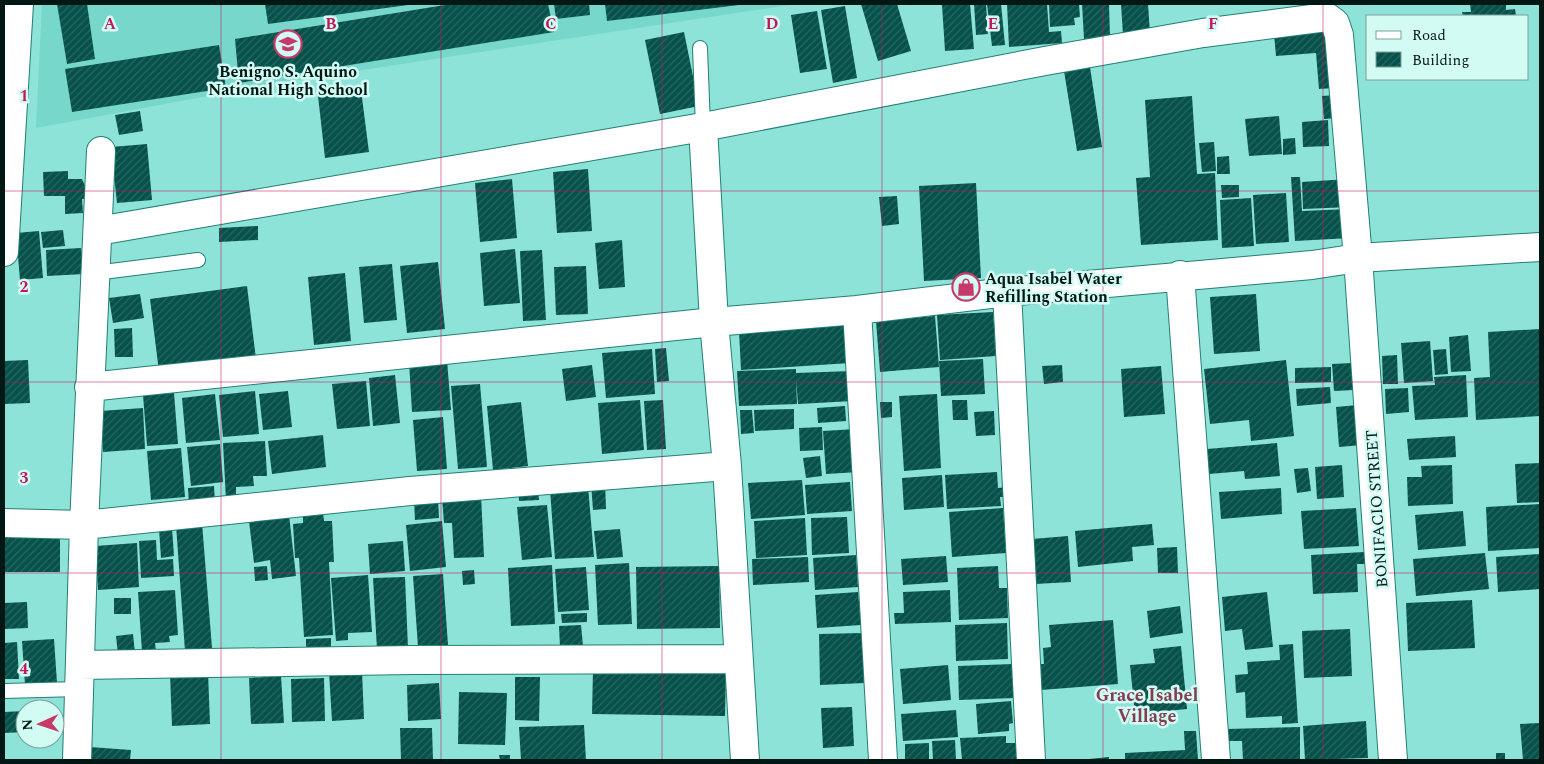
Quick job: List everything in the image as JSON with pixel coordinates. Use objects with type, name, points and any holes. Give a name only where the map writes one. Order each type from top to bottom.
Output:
[{"type":"street","points":[[4,252],[19,4]]},
{"type":"street","name":"BONIFACIO STREET","points":[[702,128],[1045,61],[1166,40],[1327,17],[1335,23],[1340,35],[1358,258],[1394,760]]},
{"type":"street","points":[[98,231],[702,128],[714,322],[727,466],[745,760]]},
{"type":"street","points":[[77,760],[84,525],[101,151]]},
{"type":"street","points":[[90,387],[714,322],[857,310],[1007,292],[1180,275],[1312,265],[1358,258],[1540,247]]},
{"type":"street","points":[[1180,275],[1216,760]]},
{"type":"street","points":[[1007,292],[1031,760]]},
{"type":"street","points":[[857,310],[883,760]]},
{"type":"street","points":[[4,523],[84,525],[410,491],[727,466]]},
{"type":"street","points":[[80,677],[412,660],[738,659]]},
{"type":"lane","points":[[700,48],[702,128]]},
{"type":"lane","points":[[95,273],[198,260]]},
{"type":"lane","points":[[4,691],[80,677]]},
{"type":"shaded area","name":"Benigno S. Aquino National High School","points":[[42,4],[796,4],[277,83],[36,128]]},
{"type":"building","points":[[57,4],[87,4],[95,59],[67,64]]},
{"type":"building","points":[[265,4],[408,4],[408,5],[268,24]]},
{"type":"building","points":[[451,4],[548,4],[554,32],[239,83],[235,39]]},
{"type":"building","points":[[554,4],[589,4],[590,15],[556,19]]},
{"type":"building","points":[[605,4],[738,4],[739,5],[607,21]]},
{"type":"building","points":[[861,4],[897,4],[911,51],[878,61]]},
{"type":"building","points":[[970,4],[974,49],[945,51],[942,5]]},
{"type":"building","points":[[974,4],[986,4],[988,34],[976,35]]},
{"type":"building","points":[[987,4],[1001,4],[1005,45],[992,46]]},
{"type":"building","points":[[1007,4],[1047,4],[1049,32],[1061,31],[1062,43],[1009,47]]},
{"type":"building","points":[[1049,4],[1079,4],[1080,17],[1074,18],[1075,25],[1050,27]]},
{"type":"building","points":[[1082,4],[1109,4],[1110,37],[1084,39]]},
{"type":"building","points":[[1121,4],[1148,4],[1150,33],[1123,35]]},
{"type":"building","points":[[1470,4],[1506,4],[1506,10],[1515,9],[1516,15],[1463,15],[1462,12],[1471,12]]},
{"type":"building","points":[[845,6],[857,78],[833,83],[821,10]]},
{"type":"building","points":[[817,11],[827,69],[800,73],[791,15]]},
{"type":"building","points":[[1329,30],[1334,88],[1319,89],[1316,53],[1276,56],[1274,34]]},
{"type":"building","points":[[684,32],[699,106],[660,114],[645,40]]},
{"type":"building","points":[[219,45],[226,88],[72,112],[65,69]]},
{"type":"building","points":[[1090,67],[1102,147],[1077,151],[1064,71]]},
{"type":"building","points":[[361,90],[369,152],[325,158],[318,96]]},
{"type":"building","points":[[1336,95],[1339,118],[1324,119],[1322,96]]},
{"type":"building","points":[[1192,96],[1197,174],[1215,173],[1218,240],[1141,245],[1136,178],[1150,177],[1145,100]]},
{"type":"building","points":[[140,111],[143,131],[119,135],[115,115]]},
{"type":"building","points":[[1279,116],[1282,154],[1249,156],[1245,119]]},
{"type":"building","points":[[1328,120],[1329,146],[1303,147],[1302,122]]},
{"type":"building","points":[[1295,138],[1296,154],[1283,155],[1283,139]]},
{"type":"building","points":[[1214,142],[1216,171],[1202,172],[1199,143]]},
{"type":"building","points":[[147,144],[152,200],[117,203],[111,147]]},
{"type":"building","points":[[1229,156],[1230,174],[1217,174],[1217,157]]},
{"type":"building","points":[[588,169],[592,231],[557,233],[553,172]]},
{"type":"building","points":[[68,171],[68,179],[82,179],[91,199],[82,199],[83,213],[65,214],[65,196],[44,196],[43,172]]},
{"type":"building","points":[[1291,177],[1300,177],[1302,211],[1349,209],[1350,238],[1295,241]]},
{"type":"building","points":[[512,179],[517,238],[480,242],[475,183]]},
{"type":"building","points":[[1348,179],[1350,207],[1303,209],[1302,182]]},
{"type":"building","points":[[976,183],[981,278],[924,281],[919,186]]},
{"type":"building","points":[[1221,185],[1239,185],[1239,197],[1222,198]]},
{"type":"building","points":[[1286,193],[1289,242],[1256,244],[1253,195]]},
{"type":"building","points":[[897,196],[899,224],[882,226],[879,197]]},
{"type":"building","points":[[1251,198],[1254,246],[1222,248],[1220,200]]},
{"type":"building","points":[[258,226],[258,240],[219,242],[219,228]]},
{"type":"building","points":[[63,230],[65,246],[43,248],[41,232]]},
{"type":"building","points":[[39,231],[43,278],[20,280],[16,233]]},
{"type":"building","points":[[622,240],[625,287],[599,289],[595,243]]},
{"type":"building","points":[[81,248],[84,274],[47,276],[46,250]]},
{"type":"building","points":[[515,249],[520,303],[484,306],[480,253]]},
{"type":"building","points":[[542,250],[546,320],[523,321],[520,251]]},
{"type":"building","points":[[438,262],[445,329],[407,333],[400,266]]},
{"type":"building","points":[[392,264],[397,320],[364,323],[359,267]]},
{"type":"building","points":[[586,266],[588,314],[556,315],[554,267]]},
{"type":"building","points":[[345,273],[351,341],[314,345],[308,277]]},
{"type":"building","points":[[247,286],[256,359],[159,372],[150,299]]},
{"type":"building","points":[[140,294],[144,318],[113,323],[109,298]]},
{"type":"building","points":[[1256,294],[1260,351],[1214,354],[1210,297]]},
{"type":"building","points":[[993,312],[996,356],[940,360],[937,315]]},
{"type":"building","points":[[935,316],[939,367],[880,372],[876,321]]},
{"type":"building","points":[[847,324],[850,363],[741,370],[739,331]]},
{"type":"building","points":[[132,328],[133,357],[115,357],[114,329]]},
{"type":"building","points":[[1540,329],[1540,416],[1476,420],[1474,378],[1490,377],[1488,332]]},
{"type":"building","points":[[1468,335],[1471,371],[1451,372],[1449,337]]},
{"type":"building","points":[[1430,341],[1433,381],[1404,383],[1401,343]]},
{"type":"building","points":[[666,348],[669,381],[657,382],[655,349]]},
{"type":"building","points":[[652,349],[655,394],[606,398],[602,353]]},
{"type":"building","points":[[1446,349],[1448,374],[1435,375],[1433,350]]},
{"type":"building","points":[[1397,355],[1398,384],[1383,384],[1382,356]]},
{"type":"building","points":[[983,359],[985,394],[941,396],[939,361]]},
{"type":"building","points":[[28,360],[30,403],[4,404],[4,361]]},
{"type":"building","points":[[447,360],[451,410],[412,412],[409,362]]},
{"type":"building","points":[[1286,360],[1294,436],[1251,441],[1249,420],[1210,424],[1204,369]]},
{"type":"building","points":[[1352,363],[1354,390],[1334,391],[1332,364]]},
{"type":"building","points":[[592,365],[596,397],[566,401],[562,369]]},
{"type":"building","points":[[1062,365],[1063,382],[1044,384],[1042,366]]},
{"type":"building","points":[[1161,366],[1165,414],[1124,417],[1121,369]]},
{"type":"building","points":[[1331,367],[1331,382],[1295,383],[1295,368]]},
{"type":"building","points":[[796,369],[796,373],[852,371],[853,401],[798,404],[796,379],[797,404],[739,406],[737,371]]},
{"type":"building","points":[[395,375],[400,423],[373,426],[369,378]]},
{"type":"building","points":[[1466,375],[1468,417],[1415,420],[1412,386],[1435,385],[1434,377]]},
{"type":"building","points":[[366,381],[370,426],[337,429],[332,384]]},
{"type":"building","points":[[480,384],[487,467],[458,469],[451,386]]},
{"type":"building","points":[[1330,387],[1331,403],[1297,406],[1296,389]]},
{"type":"building","points":[[1408,388],[1409,412],[1386,414],[1385,389]]},
{"type":"building","points":[[255,391],[259,434],[223,437],[219,395]]},
{"type":"building","points":[[288,391],[292,427],[263,430],[259,394]]},
{"type":"building","points":[[174,393],[178,444],[147,446],[143,395]]},
{"type":"building","points":[[215,394],[220,440],[186,443],[182,398]]},
{"type":"building","points":[[937,394],[941,468],[904,471],[899,396]]},
{"type":"building","points":[[640,400],[644,450],[602,454],[598,403]]},
{"type":"building","points":[[663,400],[666,449],[647,450],[644,401]]},
{"type":"building","points":[[952,400],[967,400],[968,420],[953,420]]},
{"type":"building","points":[[521,402],[528,466],[493,470],[487,406]]},
{"type":"building","points":[[880,402],[892,402],[892,417],[881,418]]},
{"type":"building","points":[[1358,405],[1362,445],[1339,447],[1336,407]]},
{"type":"building","points":[[845,406],[846,421],[818,423],[817,408]]},
{"type":"building","points":[[143,408],[145,449],[103,452],[100,411]]},
{"type":"building","points":[[794,409],[794,429],[755,431],[754,410]]},
{"type":"building","points":[[740,410],[752,410],[754,433],[741,434]]},
{"type":"building","points":[[994,411],[995,435],[976,436],[974,412]]},
{"type":"building","points":[[443,417],[447,469],[417,471],[413,420]]},
{"type":"building","points":[[822,427],[823,450],[800,451],[799,428]]},
{"type":"building","points":[[856,429],[859,472],[826,474],[823,431]]},
{"type":"building","points":[[323,435],[326,467],[272,474],[268,441]]},
{"type":"building","points":[[1455,436],[1456,457],[1409,460],[1407,439]]},
{"type":"building","points":[[265,441],[267,476],[253,476],[254,486],[236,487],[236,499],[226,500],[223,443]]},
{"type":"building","points":[[1277,443],[1280,476],[1245,479],[1244,471],[1209,474],[1207,449]]},
{"type":"building","points":[[220,444],[223,482],[191,486],[187,447]]},
{"type":"building","points":[[181,448],[185,497],[151,500],[147,451]]},
{"type":"building","points":[[820,456],[822,476],[806,478],[803,458]]},
{"type":"building","points":[[1540,463],[1540,502],[1517,503],[1515,464]]},
{"type":"building","points":[[1342,465],[1344,497],[1317,499],[1315,467]]},
{"type":"building","points":[[1452,465],[1453,504],[1408,506],[1407,477],[1422,477],[1421,466]]},
{"type":"building","points":[[1308,468],[1311,491],[1297,493],[1294,469]]},
{"type":"building","points":[[997,472],[998,488],[1007,487],[1008,497],[1000,497],[1001,506],[947,509],[945,475]]},
{"type":"building","points":[[942,475],[944,507],[904,510],[902,478]]},
{"type":"building","points":[[802,480],[805,515],[751,519],[748,483]]},
{"type":"building","points":[[605,482],[606,509],[593,510],[591,483]]},
{"type":"building","points":[[850,482],[852,511],[807,514],[805,485]]},
{"type":"building","points":[[518,485],[538,485],[539,500],[519,501]]},
{"type":"building","points":[[214,486],[215,503],[189,505],[188,488]]},
{"type":"building","points":[[588,486],[594,557],[555,559],[550,489]]},
{"type":"building","points":[[1281,488],[1282,514],[1221,519],[1219,492]]},
{"type":"building","points":[[481,495],[484,557],[454,558],[452,523],[444,523],[442,497]]},
{"type":"building","points":[[438,498],[439,518],[415,520],[414,500]]},
{"type":"building","points":[[1540,504],[1540,548],[1488,551],[1486,507]]},
{"type":"building","points":[[547,505],[552,557],[522,560],[517,507]]},
{"type":"building","points":[[1003,508],[1006,553],[952,557],[949,512]]},
{"type":"building","points":[[1356,508],[1359,546],[1304,549],[1301,511]]},
{"type":"building","points":[[1463,511],[1466,546],[1418,550],[1415,515]]},
{"type":"building","points":[[323,512],[324,521],[332,521],[334,562],[329,562],[333,635],[304,637],[299,558],[295,558],[293,524],[303,523],[303,514]]},
{"type":"building","points":[[289,515],[296,576],[272,579],[270,560],[254,563],[249,521]]},
{"type":"building","points":[[847,517],[849,553],[812,555],[811,518]]},
{"type":"building","points":[[805,518],[807,555],[756,558],[754,521]]},
{"type":"building","points":[[442,521],[446,567],[410,571],[406,525]]},
{"type":"building","points":[[202,523],[212,648],[185,651],[176,525]]},
{"type":"building","points":[[1152,524],[1154,545],[1132,547],[1133,561],[1078,567],[1075,531]]},
{"type":"building","points":[[172,528],[174,556],[161,558],[159,529]]},
{"type":"building","points":[[620,529],[623,557],[597,559],[594,531]]},
{"type":"building","points":[[4,531],[60,531],[60,572],[4,572]]},
{"type":"building","points":[[1068,536],[1071,582],[1035,584],[1032,539]]},
{"type":"building","points":[[156,540],[157,560],[173,559],[174,576],[141,578],[139,541]]},
{"type":"building","points":[[403,541],[405,571],[370,574],[368,544]]},
{"type":"building","points":[[137,543],[139,587],[98,590],[95,546]]},
{"type":"building","points":[[1177,547],[1178,573],[1158,573],[1157,548]]},
{"type":"building","points":[[1364,552],[1365,564],[1357,564],[1358,592],[1313,594],[1311,555]]},
{"type":"building","points":[[1485,553],[1489,589],[1416,596],[1413,559]]},
{"type":"building","points":[[1540,554],[1540,589],[1498,592],[1496,557]]},
{"type":"building","points":[[856,555],[858,587],[815,590],[813,558]]},
{"type":"building","points":[[946,556],[948,582],[903,585],[901,559]]},
{"type":"building","points":[[808,557],[809,582],[753,585],[752,559]]},
{"type":"building","points":[[629,563],[632,624],[598,625],[595,565]]},
{"type":"building","points":[[552,565],[555,624],[511,626],[508,568]]},
{"type":"building","points":[[267,566],[268,580],[255,581],[254,567]]},
{"type":"building","points":[[719,566],[720,628],[637,629],[636,567]]},
{"type":"building","points":[[998,566],[999,588],[1007,588],[1008,618],[959,620],[957,568]]},
{"type":"building","points":[[586,567],[589,610],[558,612],[555,569]]},
{"type":"building","points":[[474,570],[475,584],[463,585],[462,571]]},
{"type":"building","points":[[443,574],[448,645],[418,647],[413,576]]},
{"type":"building","points":[[368,575],[372,632],[348,633],[348,640],[336,641],[331,578]]},
{"type":"building","points":[[405,577],[408,648],[377,650],[373,578]]},
{"type":"building","points":[[175,590],[178,635],[169,636],[170,642],[155,643],[156,651],[142,652],[138,592]]},
{"type":"building","points":[[950,590],[951,622],[895,624],[894,613],[904,613],[903,592]]},
{"type":"building","points":[[858,592],[861,625],[817,628],[815,595]]},
{"type":"building","points":[[1267,592],[1273,647],[1245,650],[1242,629],[1225,631],[1222,597]]},
{"type":"building","points":[[114,598],[131,598],[131,614],[114,614]]},
{"type":"building","points":[[1472,600],[1475,648],[1408,651],[1406,603]]},
{"type":"building","points":[[27,602],[28,628],[4,629],[4,603]]},
{"type":"building","points":[[1180,606],[1183,633],[1150,638],[1147,611]]},
{"type":"building","points":[[587,613],[587,622],[562,623],[561,614]]},
{"type":"building","points":[[1113,620],[1118,684],[1041,690],[1039,664],[1044,664],[1043,648],[1051,647],[1049,625]]},
{"type":"building","points":[[1007,623],[1008,659],[956,661],[955,625]]},
{"type":"building","points":[[581,625],[583,646],[560,647],[559,626]]},
{"type":"building","points":[[1350,629],[1352,676],[1304,678],[1302,631]]},
{"type":"building","points":[[862,633],[864,683],[820,685],[819,634]]},
{"type":"building","points":[[133,634],[135,653],[118,655],[116,636]]},
{"type":"building","points":[[331,638],[331,649],[306,650],[306,639]]},
{"type":"building","points":[[54,639],[57,683],[25,685],[22,641]]},
{"type":"building","points":[[17,642],[19,679],[4,679],[4,643]]},
{"type":"building","points":[[1293,644],[1298,723],[1282,724],[1282,716],[1246,718],[1245,692],[1236,693],[1235,675],[1248,674],[1247,662],[1280,660],[1279,645]]},
{"type":"building","points":[[1181,646],[1187,709],[1135,714],[1130,665],[1155,663],[1153,649]]},
{"type":"building","points":[[1013,664],[1014,698],[959,700],[958,666]]},
{"type":"building","points":[[948,665],[951,700],[903,704],[900,669]]},
{"type":"building","points":[[593,670],[726,672],[725,716],[592,714]]},
{"type":"building","points":[[362,671],[364,719],[332,721],[329,672]]},
{"type":"building","points":[[208,672],[210,724],[172,726],[170,674]]},
{"type":"building","points":[[281,676],[284,723],[251,724],[249,678]]},
{"type":"building","points":[[515,677],[540,677],[539,721],[515,720]]},
{"type":"building","points":[[324,678],[325,721],[292,722],[291,679]]},
{"type":"building","points":[[439,683],[441,719],[408,721],[407,685]]},
{"type":"building","points":[[459,692],[507,693],[505,745],[458,744]]},
{"type":"building","points":[[1011,701],[1013,723],[1009,724],[1009,731],[978,734],[976,704]]},
{"type":"building","points":[[852,707],[854,746],[823,748],[821,708]]},
{"type":"building","points":[[956,710],[958,737],[903,741],[901,714]]},
{"type":"building","points":[[15,711],[15,732],[4,733],[4,712]]},
{"type":"building","points":[[1366,721],[1368,758],[1305,760],[1303,726]]},
{"type":"building","points":[[1540,723],[1540,760],[1523,760],[1520,724]]},
{"type":"building","points":[[584,725],[586,760],[521,760],[519,727]]},
{"type":"building","points":[[1300,727],[1300,760],[1243,760],[1242,741],[1227,741],[1227,729]]},
{"type":"building","points":[[400,728],[432,728],[433,760],[401,760]]},
{"type":"building","points":[[1184,731],[1196,731],[1198,760],[1125,760],[1125,753],[1185,750]]},
{"type":"building","points":[[1006,736],[1006,743],[1016,743],[1017,760],[962,760],[960,738]]},
{"type":"building","points":[[955,740],[956,760],[933,760],[932,741]]},
{"type":"building","points":[[929,743],[929,760],[905,760],[905,744]]},
{"type":"building","points":[[90,747],[131,750],[130,760],[89,760]]},
{"type":"building","points":[[1496,753],[1505,753],[1505,760],[1496,760]]},
{"type":"building","points":[[499,755],[510,755],[510,760],[500,760]]},
{"type":"building","points":[[1109,757],[1109,760],[1089,760],[1089,759]]},
{"type":"place","name":"Benigno S. Aquino National High School","points":[[288,44]]},
{"type":"place","name":"Aqua Isabel Water Refilling Station","points":[[966,287]]},
{"type":"district","name":"Grace Isabel Village","points":[[1147,705]]}]
